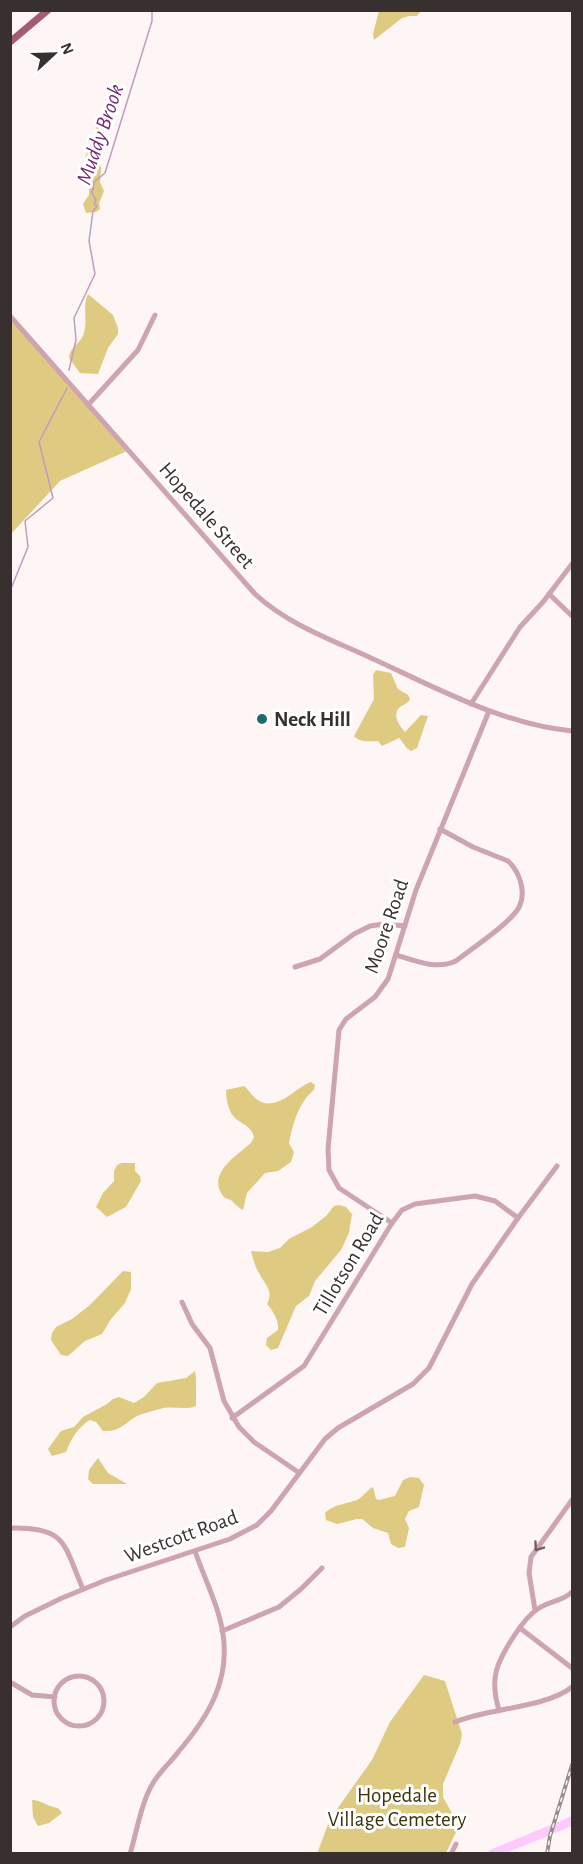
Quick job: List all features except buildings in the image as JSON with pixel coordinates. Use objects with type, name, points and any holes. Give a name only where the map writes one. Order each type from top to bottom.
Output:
[{"type":"main road","points":[[10,42],[48,10]]},
{"type":"street","points":[[88,405],[138,350],[155,315]]},
{"type":"street","name":"Hopedale Street","points":[[10,316],[268,606],[305,629],[471,704],[556,730],[573,731]]},
{"type":"street","points":[[471,704],[511,639],[573,564]]},
{"type":"street","points":[[549,594],[573,616]]},
{"type":"street","name":"Moore Road","points":[[392,1223],[339,1188],[331,1176],[327,1156],[339,1030],[346,1019],[380,992],[390,974],[416,890],[489,711]]},
{"type":"street","points":[[396,955],[427,964],[450,964],[516,912],[522,901],[519,877],[508,861],[473,847],[440,829]]},
{"type":"street","points":[[295,967],[320,959],[369,926],[384,924],[405,926]]},
{"type":"street","name":"Westcott Road","points":[[10,1627],[44,1606],[83,1589],[230,1539],[257,1525],[271,1511],[298,1472],[325,1439],[339,1428],[413,1384],[429,1368],[472,1284],[557,1166]]},
{"type":"street","name":"Tillotson Road","points":[[232,1418],[304,1366],[392,1223],[408,1207],[448,1198],[475,1196],[495,1201],[518,1218]]},
{"type":"street","points":[[182,1302],[187,1316],[210,1347],[224,1401],[232,1418],[254,1442],[298,1472]]},
{"type":"street","points":[[536,1610],[529,1573],[531,1557],[573,1500]]},
{"type":"street","points":[[10,1528],[48,1531],[59,1539],[83,1589]]},
{"type":"street","points":[[130,1854],[151,1785],[197,1730],[210,1710],[222,1673],[224,1653],[222,1631],[195,1551]]},
{"type":"street","points":[[222,1631],[279,1607],[322,1568]]},
{"type":"street","points":[[500,1710],[494,1688],[495,1674],[500,1659],[520,1628],[536,1610],[565,1598],[573,1592]]},
{"type":"street","points":[[520,1628],[573,1668]]},
{"type":"street","points":[[84,1677],[94,1682],[102,1690],[104,1707],[95,1720],[87,1725],[77,1726],[67,1723],[60,1716],[55,1707],[55,1697],[59,1687],[67,1679],[84,1677]]},
{"type":"street","points":[[10,1682],[32,1695],[55,1697]]},
{"type":"street","points":[[455,1722],[541,1701],[562,1694],[573,1687]]},
{"type":"street","points":[[451,1854],[456,1844]]},
{"type":"green space","points":[[379,10],[421,11],[417,16],[402,18],[374,40],[373,34]]},
{"type":"green space","points":[[105,112],[105,124],[98,154],[101,168],[100,182],[104,191],[99,203],[100,209],[86,213],[83,204],[89,195],[91,171],[85,158],[89,146],[94,141],[98,117]]},
{"type":"green space","points":[[88,294],[113,315],[118,328],[118,334],[108,348],[98,374],[80,373],[69,358],[71,351],[84,333],[85,303]]},
{"type":"green space","points":[[11,320],[127,451],[60,481],[11,534]]},
{"type":"green space","points":[[376,670],[391,673],[398,689],[410,699],[400,707],[396,715],[405,732],[421,715],[428,716],[417,748],[411,751],[399,738],[382,746],[378,741],[362,741],[354,736],[374,699],[373,675]]},
{"type":"green space","points":[[311,1082],[315,1085],[314,1089],[300,1107],[295,1118],[289,1143],[294,1152],[291,1162],[278,1171],[265,1173],[247,1193],[243,1210],[224,1197],[219,1189],[218,1181],[225,1166],[251,1143],[254,1137],[253,1133],[232,1114],[226,1090],[244,1086],[254,1097],[269,1104],[284,1099]]},
{"type":"green space","points":[[135,1163],[135,1171],[141,1181],[126,1207],[107,1217],[96,1207],[103,1193],[114,1181],[114,1171],[117,1165]]},
{"type":"green space","points":[[334,1206],[346,1207],[352,1214],[349,1233],[341,1250],[315,1281],[309,1296],[296,1306],[278,1348],[271,1350],[266,1345],[267,1338],[278,1330],[278,1323],[267,1304],[269,1291],[256,1268],[251,1251],[268,1252],[280,1248],[289,1239],[312,1227]]},
{"type":"green space","points":[[123,1271],[131,1272],[131,1289],[125,1303],[102,1334],[85,1341],[68,1356],[61,1355],[51,1340],[56,1327],[72,1319],[90,1305]]},
{"type":"green space","points":[[195,1371],[196,1406],[164,1408],[148,1412],[137,1416],[118,1429],[109,1431],[103,1431],[96,1422],[90,1420],[75,1434],[66,1452],[52,1456],[48,1449],[61,1431],[74,1427],[83,1417],[113,1399],[119,1397],[134,1403],[144,1397],[157,1383],[186,1378]]},
{"type":"green space","points":[[98,1458],[108,1473],[127,1484],[93,1484],[88,1479],[89,1470]]},
{"type":"green space","points":[[410,1477],[419,1478],[424,1485],[419,1507],[409,1511],[405,1519],[409,1528],[405,1547],[398,1548],[391,1544],[388,1533],[373,1528],[362,1519],[337,1524],[326,1520],[325,1513],[329,1510],[357,1500],[373,1487],[376,1499],[395,1496],[403,1480]]},
{"type":"green space","name":"Hopedale Village Cemetery","points":[[424,1675],[445,1681],[462,1734],[443,1784],[443,1797],[459,1826],[446,1853],[317,1854],[330,1819],[372,1760],[390,1722]]},
{"type":"green space","points":[[32,1800],[58,1808],[62,1813],[49,1823],[38,1826],[33,1817]]},
{"type":"waterway","name":"Muddy Brook","points":[[69,370],[76,340],[74,318],[95,274],[89,241],[93,211],[97,206],[94,204],[96,200],[92,193],[94,182],[105,173],[152,21],[152,10]]},
{"type":"waterway","name":"Muddy Brook","points":[[10,591],[28,547],[25,521],[53,498],[39,442],[67,388]]},
{"type":"waterway","points":[[492,1854],[572,1821]]},
{"type":"railway","points":[[547,1854],[550,1836],[572,1765]]},
{"type":"place","name":"Neck Hill","points":[[262,719]]}]
